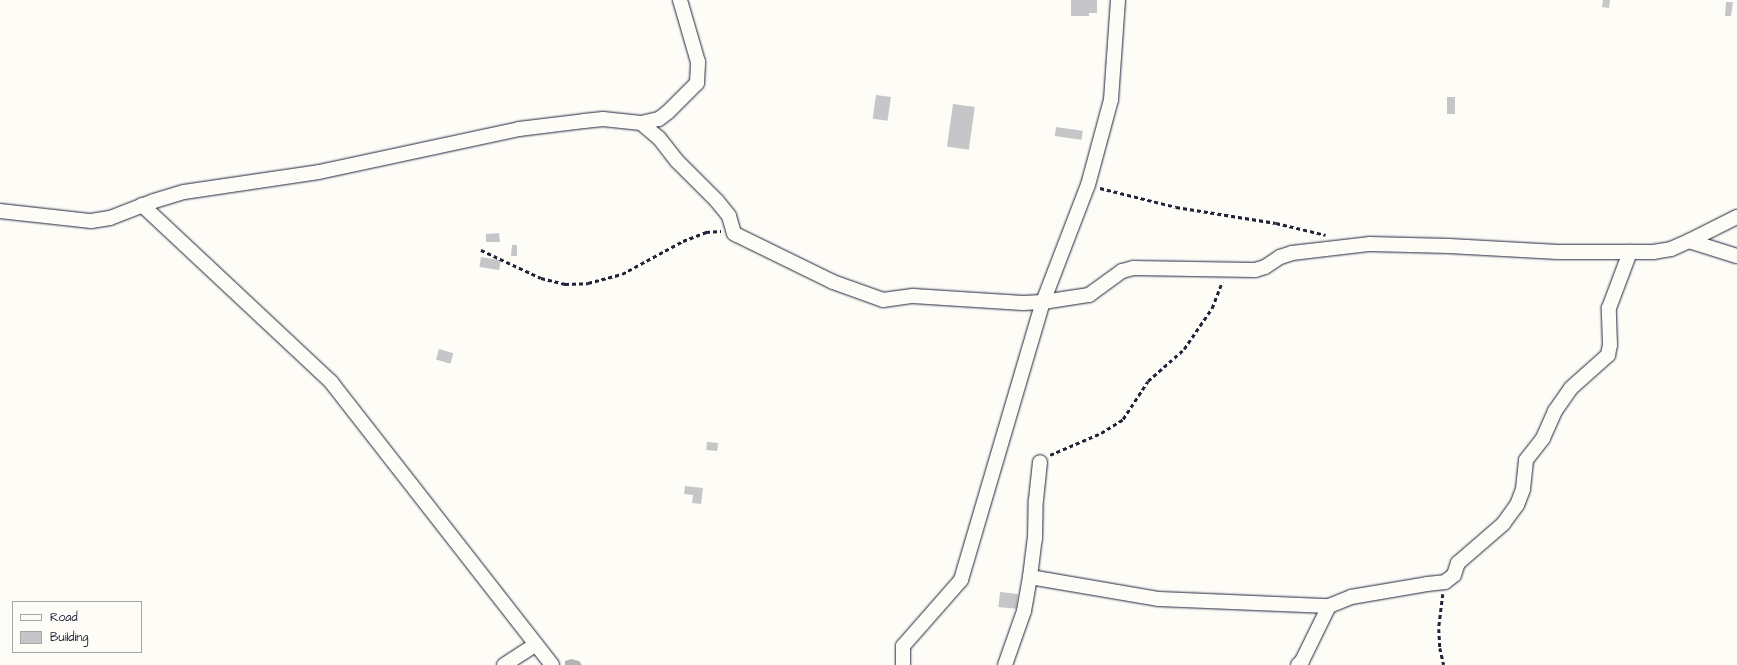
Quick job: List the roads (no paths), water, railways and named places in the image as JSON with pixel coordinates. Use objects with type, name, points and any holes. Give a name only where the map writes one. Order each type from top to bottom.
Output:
[{"type":"street","points":[[0,211],[91,221],[110,218],[142,205],[184,192],[319,172],[519,128],[603,120],[641,123],[659,119],[664,116],[697,83],[698,62],[680,0]]},
{"type":"street","points":[[903,665],[903,646],[961,580],[1043,302],[1088,185],[1111,100],[1118,0]]},
{"type":"street","points":[[641,123],[659,138],[677,161],[717,201],[729,216],[734,233],[826,279],[876,299],[886,300],[913,296],[1008,302],[1043,302],[1089,295],[1122,271],[1133,268],[1226,271],[1255,270],[1265,267],[1280,257],[1292,253],[1370,244],[1449,246],[1558,252],[1630,252],[1671,249],[1737,217]]},
{"type":"street","points":[[142,205],[331,382],[552,665]]},
{"type":"street","points":[[1689,241],[1737,256]]},
{"type":"street","points":[[1030,577],[1159,599],[1329,606],[1351,597],[1445,582],[1454,575],[1458,563],[1502,524],[1517,505],[1523,489],[1526,460],[1543,438],[1555,411],[1571,388],[1608,354],[1610,345],[1609,308],[1630,252]]},
{"type":"street","points":[[1005,665],[1024,611],[1030,577],[1035,539],[1036,500],[1040,462]]},
{"type":"street","points":[[1298,665],[1302,661],[1329,606]]},
{"type":"street","points":[[504,665],[536,644]]}]
